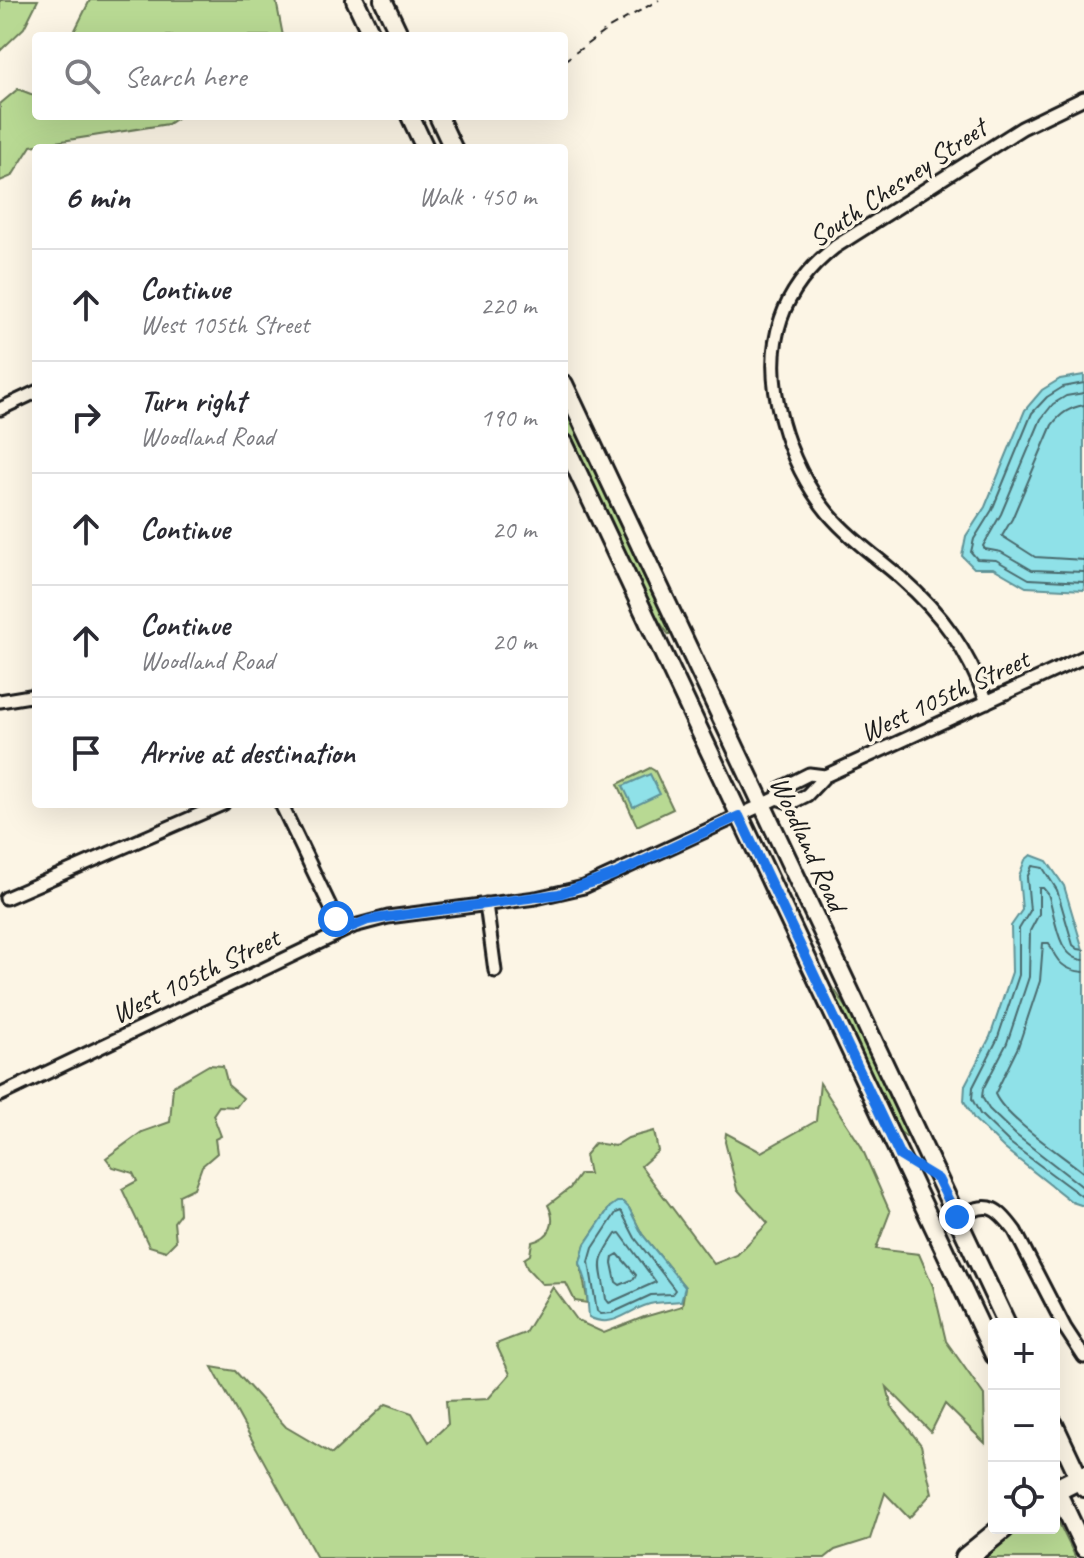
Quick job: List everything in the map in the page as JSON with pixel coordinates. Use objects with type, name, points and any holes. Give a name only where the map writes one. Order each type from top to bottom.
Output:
[{"type":"highway","points":[[1060,1487],[1083,1481]]},
{"type":"highway","points":[[966,1558],[996,1534]]},
{"type":"main road","points":[[355,0],[370,32]]},
{"type":"main road","points":[[383,0],[398,32]]},
{"type":"main road","points":[[412,120],[423,144]]},
{"type":"main road","points":[[440,120],[451,144]]},
{"type":"main road","name":"Woodland Road","points":[[568,392],[770,802],[938,1179],[1004,1318]]},
{"type":"main road","name":"Woodland Road","points":[[568,452],[988,1342]]},
{"type":"main road","points":[[900,1156],[938,1179]]},
{"type":"main road","points":[[1060,1436],[1083,1481]]},
{"type":"main road","points":[[1060,1498],[1084,1548]]},
{"type":"street","name":"South Chesney Street","points":[[987,702],[973,666],[951,631],[901,578],[830,515],[815,495],[787,436],[775,375],[775,346],[782,317],[796,287],[829,252],[1022,128],[1084,98]]},
{"type":"street","points":[[0,409],[32,394]]},
{"type":"street","name":"West 105th Street","points":[[0,1095],[368,920],[559,894],[584,887],[770,802],[791,803],[807,795],[825,776],[1084,657]]},
{"type":"street","points":[[0,701],[32,696]]},
{"type":"street","name":"West 105th Street","points":[[770,802],[781,788],[809,774],[825,776]]},
{"type":"street","points":[[6,898],[214,808]]},
{"type":"street","points":[[283,808],[342,931]]},
{"type":"street","points":[[486,904],[495,971]]},
{"type":"street","points":[[957,1217],[984,1205],[1006,1218],[1084,1357]]},
{"type":"path","points":[[568,58],[609,28],[659,0]]},
{"type":"green space","points":[[0,0],[38,0],[24,28],[0,51]]},
{"type":"green space","points":[[90,0],[276,0],[282,32],[74,32]]},
{"type":"green space","points":[[18,89],[32,94],[32,120],[174,120],[168,124],[32,144],[12,176],[0,181],[0,104]]},
{"type":"green space","points":[[568,413],[674,632],[669,635],[651,610],[568,434]]},
{"type":"green space","points":[[650,768],[655,771],[673,809],[637,826],[618,784]]},
{"type":"green space","points":[[834,989],[851,1014],[909,1136],[906,1137],[896,1128],[831,991]]},
{"type":"green space","points":[[209,1065],[223,1066],[228,1085],[243,1098],[236,1107],[219,1106],[213,1115],[221,1136],[215,1139],[217,1153],[202,1166],[194,1188],[179,1195],[180,1214],[174,1222],[176,1241],[166,1251],[149,1246],[122,1189],[137,1181],[133,1173],[113,1167],[106,1158],[142,1132],[170,1122],[173,1086]]},
{"type":"green space","points":[[820,1083],[861,1146],[890,1212],[876,1249],[919,1254],[933,1286],[946,1341],[984,1395],[985,1443],[945,1404],[931,1432],[887,1387],[892,1407],[921,1445],[932,1493],[909,1518],[885,1493],[870,1539],[835,1550],[825,1558],[317,1558],[212,1367],[235,1371],[286,1427],[332,1454],[386,1404],[412,1413],[429,1442],[448,1424],[446,1401],[488,1399],[510,1374],[496,1344],[525,1333],[553,1287],[578,1321],[604,1333],[682,1306],[685,1287],[642,1234],[629,1208],[610,1207],[585,1244],[580,1263],[588,1303],[575,1301],[566,1283],[542,1284],[527,1268],[524,1259],[530,1255],[532,1242],[544,1237],[552,1223],[548,1205],[570,1188],[580,1174],[589,1174],[585,1155],[595,1143],[615,1146],[628,1138],[654,1131],[658,1151],[641,1166],[714,1264],[737,1255],[768,1223],[737,1189],[725,1142],[726,1133],[761,1152],[816,1121]]},
{"type":"green space","points":[[1060,1525],[1076,1558],[978,1558],[1008,1534],[1060,1534]]},
{"type":"water","points":[[1084,375],[1084,590],[1026,587],[993,568],[974,568],[962,556],[966,536],[985,507],[1025,410],[1042,390],[1060,379]]},
{"type":"water","points":[[650,774],[660,794],[633,807],[623,786]]},
{"type":"water","points":[[1031,855],[1047,861],[1064,886],[1084,953],[1084,1206],[1072,1202],[1005,1149],[974,1119],[964,1101],[965,1085],[990,1037],[1012,972],[1011,926],[1022,910],[1019,876],[1025,860]]},
{"type":"water","points":[[623,1202],[629,1208],[642,1234],[685,1287],[681,1301],[646,1305],[615,1320],[598,1321],[589,1317],[586,1281],[580,1263],[585,1244],[610,1207]]},
{"type":"route","points":[[336,919],[342,931],[368,920],[559,894],[613,875],[739,816],[900,1156],[938,1179],[957,1217]]}]
